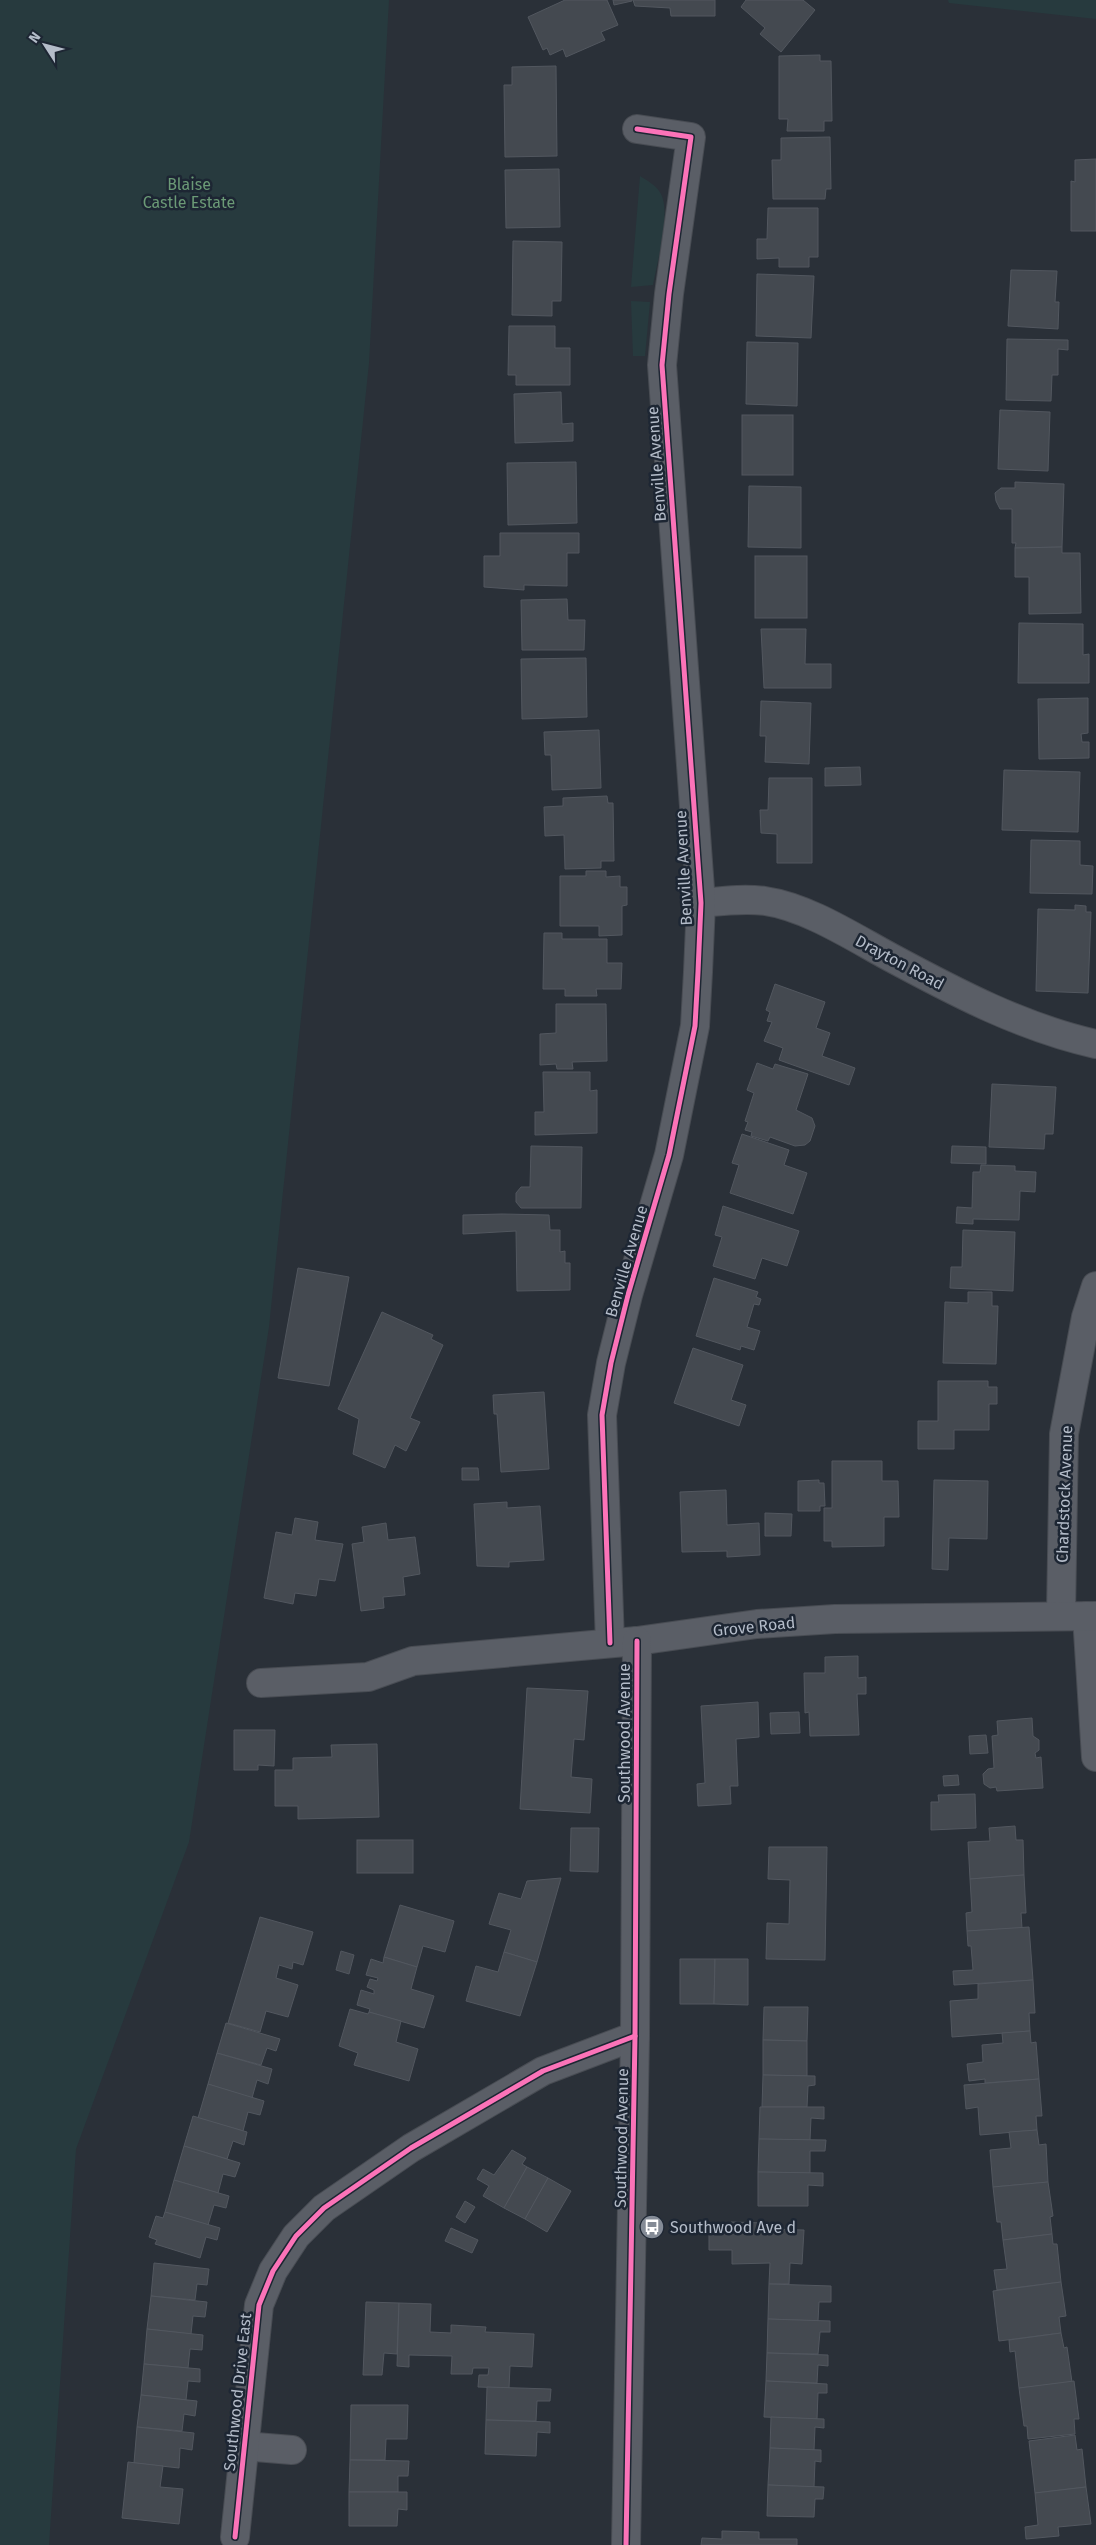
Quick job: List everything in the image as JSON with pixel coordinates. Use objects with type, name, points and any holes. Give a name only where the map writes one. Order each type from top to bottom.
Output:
[{"type":"street","name":"Benville Avenue","points":[[610,1642],[602,1415],[611,1363],[628,1295],[669,1155],[684,1081],[694,1026],[701,903],[662,365],[670,286],[690,136],[637,129]]},
{"type":"street","name":"Drayton Road","points":[[701,903],[741,900],[765,901],[792,907],[934,981],[1000,1011],[1061,1036],[1096,1044]]},
{"type":"street","name":"Chardstock Avenue","points":[[1096,1286],[1086,1317],[1064,1434],[1096,1757]]},
{"type":"street","name":"Grove Road","points":[[261,1683],[368,1677],[412,1661],[637,1641],[757,1624],[836,1619],[1081,1616]]},
{"type":"street","name":"Southwood Avenue","points":[[626,2545],[635,2036],[637,1641]]},
{"type":"street","name":"Southwood Drive East","points":[[235,2536],[259,2305],[273,2271],[296,2236],[324,2208],[436,2134],[543,2071],[635,2036]]},
{"type":"street","name":"Southwood Drive East","points":[[243,2446],[292,2450]]},
{"type":"green space","name":"Blaise Castle Estate","points":[[0,0],[389,0],[369,363],[269,1327],[189,1842],[76,2149],[49,2545],[0,2545]]},
{"type":"green space","points":[[948,0],[1096,0],[1096,19],[949,3]]},
{"type":"green space","points":[[640,176],[659,191],[664,202],[665,213],[653,285],[631,287]]},
{"type":"green space","points":[[631,301],[650,302],[645,356],[633,356]]},
{"type":"building","points":[[565,0],[607,0],[618,25],[601,32],[605,40],[566,57],[563,49],[550,55],[547,48],[543,50],[528,17]]},
{"type":"building","points":[[613,0],[632,0],[632,1],[614,5]]},
{"type":"building","points":[[633,0],[715,0],[715,16],[671,16],[670,8],[635,6]]},
{"type":"building","points":[[746,0],[803,0],[815,10],[781,52],[760,34],[765,28],[741,7]]},
{"type":"building","points":[[820,55],[820,61],[831,61],[832,121],[824,121],[824,131],[787,131],[788,119],[779,119],[779,56]]},
{"type":"building","points":[[556,66],[557,156],[505,157],[504,85],[512,85],[512,67]]},
{"type":"building","points":[[830,137],[831,189],[826,189],[825,199],[773,199],[772,160],[781,160],[781,138]]},
{"type":"building","points":[[1096,159],[1096,231],[1071,231],[1071,181],[1075,182],[1075,160]]},
{"type":"building","points":[[559,169],[560,227],[506,228],[505,170]]},
{"type":"building","points":[[768,208],[818,208],[818,257],[809,257],[809,267],[779,267],[779,258],[757,259],[757,239],[767,239]]},
{"type":"building","points":[[513,241],[562,242],[561,301],[552,301],[552,316],[512,315]]},
{"type":"building","points":[[1011,270],[1057,271],[1055,302],[1059,302],[1058,329],[1008,326]]},
{"type":"building","points":[[757,274],[814,276],[811,338],[756,336]]},
{"type":"building","points":[[509,326],[555,326],[555,348],[570,348],[570,385],[516,385],[516,375],[508,375]]},
{"type":"building","points":[[1007,339],[1068,340],[1068,350],[1058,349],[1058,375],[1052,375],[1051,401],[1006,400]]},
{"type":"building","points":[[747,342],[798,343],[797,406],[746,404]]},
{"type":"building","points":[[561,392],[562,424],[573,423],[573,441],[515,443],[514,394]]},
{"type":"building","points":[[1000,410],[1050,412],[1048,471],[998,469]]},
{"type":"building","points":[[742,415],[793,415],[793,475],[742,475]]},
{"type":"building","points":[[576,462],[577,523],[508,525],[507,463]]},
{"type":"building","points":[[1015,482],[1064,484],[1062,547],[1015,548],[1016,543],[1012,543],[1012,509],[1000,509],[995,493],[1001,488],[1015,488]]},
{"type":"building","points":[[749,486],[801,487],[801,548],[748,547]]},
{"type":"building","points":[[500,533],[579,533],[579,553],[567,553],[567,586],[524,585],[524,590],[484,587],[484,556],[500,556]]},
{"type":"building","points":[[1062,547],[1062,553],[1080,553],[1081,613],[1029,614],[1029,577],[1015,577],[1015,548]]},
{"type":"building","points":[[755,556],[807,556],[807,618],[755,618]]},
{"type":"building","points":[[567,599],[568,620],[585,620],[584,650],[522,650],[521,600]]},
{"type":"building","points":[[1019,623],[1083,624],[1083,655],[1089,654],[1089,683],[1018,683]]},
{"type":"building","points":[[761,629],[806,629],[805,664],[831,664],[831,688],[764,688]]},
{"type":"building","points":[[586,658],[587,717],[522,719],[521,659]]},
{"type":"building","points":[[1088,698],[1088,733],[1081,734],[1082,742],[1089,742],[1089,758],[1039,759],[1038,699]]},
{"type":"building","points":[[761,701],[811,703],[809,764],[765,762],[766,736],[760,736]]},
{"type":"building","points":[[599,730],[601,788],[552,790],[551,755],[545,755],[544,732]]},
{"type":"building","points":[[860,767],[861,785],[825,786],[825,768]]},
{"type":"building","points":[[1004,770],[1080,772],[1078,832],[1002,830]]},
{"type":"building","points":[[769,778],[812,778],[812,863],[777,863],[777,834],[761,833],[760,810],[768,810]]},
{"type":"building","points":[[607,796],[608,803],[613,803],[614,861],[601,861],[601,868],[565,869],[564,835],[545,836],[544,807],[563,806],[563,798]]},
{"type":"building","points":[[1031,840],[1080,841],[1080,865],[1093,866],[1092,894],[1030,893]]},
{"type":"building","points":[[586,871],[606,871],[606,877],[620,876],[620,887],[627,887],[627,905],[622,906],[622,935],[599,936],[599,926],[560,926],[560,876],[586,876]]},
{"type":"building","points":[[1075,905],[1086,906],[1086,912],[1091,912],[1088,993],[1036,991],[1038,909],[1075,910]]},
{"type":"building","points":[[544,933],[562,933],[562,939],[607,939],[607,963],[622,963],[621,989],[596,989],[597,996],[565,996],[565,989],[543,989]]},
{"type":"building","points":[[775,984],[825,1002],[816,1028],[830,1033],[822,1056],[855,1068],[849,1085],[779,1060],[783,1048],[764,1041],[772,1022],[767,1021],[770,1012],[766,1010]]},
{"type":"building","points":[[556,1004],[606,1004],[607,1061],[572,1062],[573,1069],[557,1069],[556,1064],[540,1065],[540,1034],[556,1033]]},
{"type":"building","points":[[757,1063],[773,1069],[775,1064],[808,1074],[796,1110],[812,1118],[815,1126],[810,1141],[805,1145],[795,1146],[770,1137],[768,1141],[751,1136],[752,1132],[745,1130],[748,1122],[745,1121],[754,1093],[747,1090]]},
{"type":"building","points":[[543,1072],[590,1072],[590,1091],[597,1090],[597,1133],[535,1135],[535,1112],[544,1112]]},
{"type":"building","points":[[992,1084],[1056,1087],[1053,1134],[1045,1134],[1044,1149],[989,1147]]},
{"type":"building","points":[[742,1134],[789,1150],[784,1165],[807,1173],[793,1214],[730,1193],[739,1165],[732,1163]]},
{"type":"building","points":[[531,1146],[582,1147],[581,1208],[521,1208],[516,1202],[516,1193],[521,1187],[530,1187]]},
{"type":"building","points":[[952,1146],[986,1147],[986,1164],[951,1163]]},
{"type":"building","points":[[981,1165],[1015,1166],[1015,1171],[1036,1172],[1035,1192],[1020,1191],[1019,1220],[973,1219],[973,1224],[956,1223],[957,1207],[972,1208],[973,1172],[980,1172]]},
{"type":"building","points":[[723,1206],[799,1231],[787,1266],[762,1258],[755,1279],[713,1266],[722,1237],[715,1235]]},
{"type":"building","points":[[463,1215],[549,1215],[550,1230],[560,1230],[560,1252],[565,1251],[565,1263],[570,1263],[570,1290],[517,1291],[516,1231],[463,1234]]},
{"type":"building","points":[[963,1230],[1015,1232],[1013,1291],[950,1288],[951,1267],[962,1267]]},
{"type":"building","points":[[298,1268],[349,1277],[329,1386],[278,1378]]},
{"type":"building","points":[[714,1278],[758,1292],[756,1297],[761,1299],[759,1305],[754,1304],[747,1327],[760,1331],[754,1350],[741,1346],[740,1350],[696,1336]]},
{"type":"building","points":[[968,1292],[992,1292],[992,1306],[998,1306],[996,1364],[943,1363],[945,1302],[968,1303]]},
{"type":"building","points":[[382,1312],[433,1335],[431,1339],[443,1345],[410,1418],[420,1422],[406,1451],[395,1445],[385,1468],[353,1454],[359,1419],[338,1409]]},
{"type":"building","points":[[693,1348],[743,1365],[731,1400],[746,1405],[739,1426],[674,1403]]},
{"type":"building","points":[[938,1381],[988,1381],[988,1387],[997,1387],[997,1404],[989,1404],[989,1430],[954,1430],[954,1449],[918,1449],[918,1421],[938,1421]]},
{"type":"building","points":[[544,1392],[549,1469],[501,1472],[497,1414],[494,1414],[493,1395]]},
{"type":"building","points":[[832,1461],[882,1461],[882,1481],[898,1481],[899,1517],[884,1517],[884,1546],[832,1547],[832,1541],[824,1541],[824,1508],[832,1508]]},
{"type":"building","points":[[462,1468],[478,1468],[479,1480],[462,1480]]},
{"type":"building","points":[[819,1480],[819,1483],[824,1483],[825,1506],[820,1506],[820,1511],[798,1511],[798,1481]]},
{"type":"building","points":[[934,1480],[988,1481],[987,1539],[949,1538],[948,1570],[932,1569]]},
{"type":"building","points":[[726,1490],[727,1525],[759,1523],[760,1555],[727,1557],[727,1551],[682,1552],[680,1492]]},
{"type":"building","points":[[507,1502],[507,1508],[540,1506],[544,1560],[509,1562],[509,1567],[477,1566],[474,1504]]},
{"type":"building","points":[[765,1513],[792,1514],[791,1536],[765,1536]]},
{"type":"building","points":[[295,1518],[318,1522],[315,1540],[343,1544],[335,1581],[319,1579],[316,1596],[295,1593],[293,1604],[264,1598],[276,1532],[292,1535]]},
{"type":"building","points":[[386,1523],[388,1540],[415,1537],[420,1574],[403,1577],[405,1595],[383,1597],[384,1608],[361,1611],[352,1544],[364,1542],[362,1527]]},
{"type":"building","points":[[858,1656],[858,1678],[866,1677],[866,1694],[857,1694],[859,1735],[810,1736],[809,1712],[805,1713],[804,1673],[825,1673],[825,1657]]},
{"type":"building","points":[[527,1688],[588,1691],[584,1740],[574,1739],[571,1777],[592,1779],[590,1813],[520,1809]]},
{"type":"building","points":[[758,1702],[759,1737],[736,1739],[738,1786],[730,1786],[731,1804],[698,1806],[697,1784],[705,1783],[701,1706]]},
{"type":"building","points":[[799,1712],[800,1733],[771,1734],[770,1713]]},
{"type":"building","points":[[1032,1718],[1033,1736],[1039,1740],[1039,1750],[1035,1753],[1036,1758],[1041,1757],[1043,1788],[997,1791],[996,1787],[990,1788],[984,1784],[983,1774],[988,1769],[994,1768],[992,1736],[998,1735],[997,1721]]},
{"type":"building","points":[[234,1730],[275,1730],[274,1766],[258,1765],[258,1770],[234,1770]]},
{"type":"building","points":[[986,1735],[988,1753],[970,1754],[969,1736]]},
{"type":"building","points":[[377,1744],[379,1817],[298,1819],[298,1806],[275,1806],[275,1770],[293,1770],[293,1758],[332,1757],[331,1745]]},
{"type":"building","points":[[958,1775],[959,1785],[944,1786],[943,1776]]},
{"type":"building","points":[[975,1794],[976,1828],[931,1830],[931,1802],[939,1802],[938,1795]]},
{"type":"building","points":[[1015,1826],[1016,1840],[1023,1840],[1024,1875],[970,1879],[968,1842],[990,1841],[989,1828]]},
{"type":"building","points":[[571,1828],[599,1828],[598,1872],[570,1871]]},
{"type":"building","points":[[357,1840],[413,1840],[413,1873],[357,1873]]},
{"type":"building","points":[[769,1847],[827,1847],[825,1960],[766,1959],[767,1923],[789,1924],[790,1880],[768,1879]]},
{"type":"building","points":[[1024,1875],[1026,1913],[1021,1913],[1022,1928],[967,1931],[966,1913],[972,1912],[970,1879]]},
{"type":"building","points":[[561,1878],[537,1962],[504,1952],[511,1930],[489,1924],[499,1893],[521,1899],[527,1881]]},
{"type":"building","points":[[400,1905],[454,1921],[445,1952],[423,1946],[417,1967],[384,1957]]},
{"type":"building","points":[[260,1917],[313,1932],[303,1965],[293,1962],[292,1969],[279,1965],[276,1978],[298,1985],[288,2017],[266,2011],[260,2032],[228,2023]]},
{"type":"building","points":[[1029,1927],[1033,1980],[954,1985],[953,1971],[973,1970],[971,1946],[968,1946],[967,1931]]},
{"type":"building","points":[[341,1951],[354,1955],[349,1974],[336,1970]]},
{"type":"building","points":[[504,1952],[537,1962],[520,2016],[466,2001],[476,1966],[498,1972]]},
{"type":"building","points":[[384,1957],[417,1967],[411,1989],[434,1996],[424,2028],[369,2012],[370,2009],[357,2005],[361,1990],[374,1994],[374,1990],[367,1987],[370,1979],[377,1981],[378,1978],[366,1975],[371,1959],[383,1963]]},
{"type":"building","points":[[680,1959],[715,1959],[714,2004],[680,2004]]},
{"type":"building","points":[[715,1959],[748,1959],[748,2005],[714,2004]]},
{"type":"building","points":[[1033,1980],[1035,2013],[1029,2013],[1030,2031],[952,2037],[950,2001],[978,1999],[978,1984]]},
{"type":"building","points":[[764,2007],[808,2007],[807,2041],[763,2040]]},
{"type":"building","points":[[350,2009],[401,2021],[396,2042],[418,2049],[409,2081],[354,2065],[358,2053],[339,2046]]},
{"type":"building","points":[[226,2023],[280,2039],[276,2051],[267,2048],[261,2065],[217,2053]]},
{"type":"building","points":[[1030,2031],[1031,2043],[1036,2042],[1039,2079],[985,2083],[985,2079],[969,2081],[967,2064],[983,2062],[982,2045],[1003,2043],[1002,2033]]},
{"type":"building","points":[[763,2040],[807,2041],[807,2076],[763,2075]]},
{"type":"building","points":[[217,2053],[272,2069],[268,2084],[257,2080],[252,2098],[208,2084]]},
{"type":"building","points":[[763,2075],[815,2076],[815,2085],[808,2086],[807,2107],[762,2107]]},
{"type":"building","points":[[1039,2079],[1042,2116],[1036,2116],[1037,2130],[980,2135],[978,2107],[966,2109],[964,2085]]},
{"type":"building","points":[[208,2084],[264,2101],[260,2115],[248,2112],[243,2131],[198,2118]]},
{"type":"building","points":[[760,2107],[824,2107],[824,2119],[811,2118],[810,2140],[759,2139]]},
{"type":"building","points":[[193,2116],[247,2132],[244,2145],[233,2141],[227,2159],[184,2146]]},
{"type":"building","points":[[1037,2130],[1039,2145],[1046,2144],[1048,2182],[993,2187],[990,2150],[1011,2148],[1009,2132]]},
{"type":"building","points":[[759,2139],[826,2140],[825,2151],[810,2151],[810,2173],[758,2172]]},
{"type":"building","points":[[184,2146],[240,2163],[235,2177],[223,2174],[218,2193],[174,2180]]},
{"type":"building","points":[[512,2150],[526,2158],[522,2164],[527,2167],[504,2208],[483,2196],[489,2186],[477,2179],[483,2169],[494,2175]]},
{"type":"building","points":[[527,2167],[548,2178],[525,2219],[504,2208]]},
{"type":"building","points":[[758,2172],[823,2173],[823,2186],[808,2185],[808,2206],[758,2206]]},
{"type":"building","points":[[548,2178],[571,2191],[547,2232],[525,2219]]},
{"type":"building","points":[[174,2180],[229,2196],[226,2208],[214,2205],[208,2225],[165,2212]]},
{"type":"building","points":[[1048,2182],[1053,2216],[1050,2217],[1052,2234],[1003,2240],[1001,2222],[997,2222],[993,2187]]},
{"type":"building","points":[[465,2201],[475,2207],[465,2223],[456,2217]]},
{"type":"building","points":[[165,2212],[220,2228],[217,2240],[206,2237],[200,2258],[155,2244],[157,2240],[149,2237],[156,2216],[163,2218]]},
{"type":"building","points":[[731,2222],[766,2223],[766,2229],[804,2230],[802,2264],[790,2263],[789,2284],[769,2284],[770,2263],[732,2264],[732,2250],[709,2250],[709,2227],[731,2228]]},
{"type":"building","points":[[451,2228],[478,2240],[472,2253],[445,2241]]},
{"type":"building","points":[[1052,2234],[1053,2244],[1057,2244],[1061,2282],[997,2290],[994,2270],[1007,2269],[1003,2240]]},
{"type":"building","points":[[154,2263],[209,2269],[207,2285],[197,2284],[195,2300],[151,2296]]},
{"type":"building","points":[[1061,2282],[1066,2316],[1059,2317],[1061,2333],[999,2341],[993,2291]]},
{"type":"building","points":[[769,2284],[831,2286],[831,2302],[819,2302],[818,2321],[768,2319]]},
{"type":"building","points":[[151,2296],[207,2302],[205,2317],[193,2316],[191,2334],[147,2329]]},
{"type":"building","points":[[366,2302],[399,2303],[397,2354],[384,2353],[382,2375],[363,2375]]},
{"type":"building","points":[[399,2303],[431,2304],[430,2332],[451,2333],[451,2325],[486,2327],[485,2332],[534,2334],[532,2367],[510,2366],[509,2388],[478,2387],[479,2375],[488,2375],[489,2368],[473,2368],[472,2374],[451,2374],[452,2356],[409,2355],[409,2367],[397,2366]]},
{"type":"building","points":[[768,2319],[830,2321],[830,2332],[820,2332],[818,2354],[767,2353]]},
{"type":"building","points":[[147,2329],[203,2335],[202,2350],[190,2349],[188,2368],[144,2364]]},
{"type":"building","points":[[1061,2333],[1064,2348],[1067,2347],[1072,2382],[1019,2388],[1015,2351],[1010,2352],[1009,2340]]},
{"type":"building","points":[[767,2353],[828,2355],[828,2366],[818,2365],[817,2383],[766,2381]]},
{"type":"building","points":[[144,2364],[200,2369],[200,2382],[188,2381],[186,2400],[141,2395]]},
{"type":"building","points":[[766,2381],[827,2384],[827,2393],[818,2393],[817,2419],[764,2417]]},
{"type":"building","points":[[1074,2381],[1079,2419],[1074,2419],[1075,2434],[1028,2439],[1027,2426],[1024,2426],[1019,2388]]},
{"type":"building","points":[[487,2387],[551,2389],[550,2401],[537,2401],[536,2421],[486,2420]]},
{"type":"building","points":[[141,2395],[197,2401],[195,2416],[184,2414],[182,2431],[137,2427]]},
{"type":"building","points":[[351,2405],[408,2405],[407,2439],[386,2439],[385,2460],[350,2460]]},
{"type":"building","points":[[771,2417],[824,2419],[824,2428],[815,2427],[814,2450],[770,2448]]},
{"type":"building","points":[[486,2420],[550,2422],[550,2433],[537,2432],[536,2456],[485,2454]]},
{"type":"building","points":[[137,2427],[194,2433],[192,2450],[180,2448],[179,2468],[134,2463]]},
{"type":"building","points":[[1075,2435],[1077,2450],[1082,2449],[1086,2487],[1035,2493],[1029,2441]]},
{"type":"building","points":[[770,2448],[821,2450],[821,2462],[815,2461],[814,2487],[768,2485]]},
{"type":"building","points":[[350,2460],[409,2461],[408,2476],[398,2476],[398,2492],[349,2492]]},
{"type":"building","points":[[128,2462],[163,2466],[160,2487],[183,2489],[179,2524],[122,2518]]},
{"type":"building","points":[[768,2485],[824,2487],[823,2499],[815,2499],[814,2517],[767,2516]]},
{"type":"building","points":[[1086,2487],[1091,2524],[1058,2527],[1059,2536],[1026,2539],[1025,2527],[1038,2525],[1035,2493]]},
{"type":"building","points":[[349,2492],[407,2492],[407,2510],[398,2509],[397,2526],[349,2526]]},
{"type":"building","points":[[722,2531],[759,2532],[759,2539],[797,2539],[797,2545],[701,2545],[702,2538],[722,2539]]},
{"type":"cycle path","points":[[610,1643],[602,1415],[611,1363],[628,1295],[669,1155],[695,1026],[701,903],[662,365],[669,294],[691,137],[637,129]]},
{"type":"cycle path","points":[[626,2545],[635,2036],[637,1641]]},
{"type":"cycle path","points":[[235,2537],[259,2305],[273,2271],[296,2236],[324,2208],[411,2148],[543,2071],[635,2036]]},
{"type":"place","name":"Southwood Ave d","points":[[652,2227]]}]
